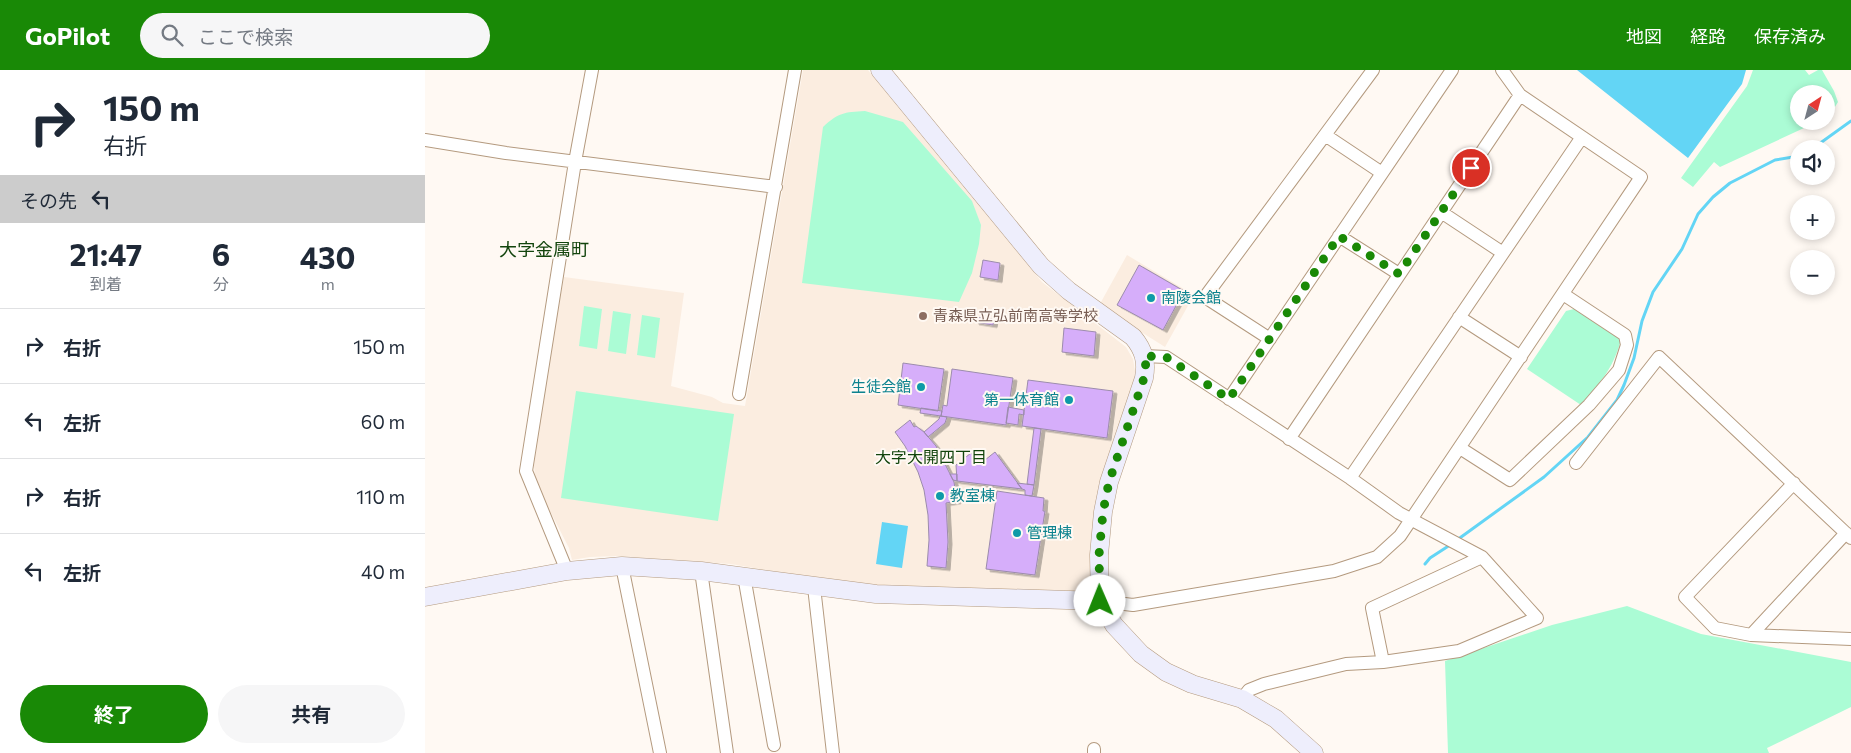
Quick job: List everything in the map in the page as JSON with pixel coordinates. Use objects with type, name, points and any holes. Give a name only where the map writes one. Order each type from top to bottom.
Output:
[{"type":"street","points":[[567,571],[526,471],[575,162],[592,70]]},
{"type":"street","points":[[739,394],[795,70]]},
{"type":"street","points":[[880,70],[1041,266],[1069,291],[1133,337],[1141,346],[1146,367],[1144,378],[1109,482],[1103,512],[1099,555],[1100,601],[1114,625],[1141,654],[1166,672],[1192,684],[1242,699],[1276,719],[1314,753]]},
{"type":"street","points":[[1270,339],[1205,296],[1373,70]]},
{"type":"street","points":[[1229,399],[1452,70]]},
{"type":"street","points":[[425,597],[567,571],[622,566],[701,571],[876,594],[1100,601],[1133,605],[1334,571],[1357,565],[1377,556],[1400,536],[1412,520],[1641,177],[1520,95],[1502,70]]},
{"type":"street","points":[[1289,438],[1520,95]]},
{"type":"street","points":[[1325,135],[1382,173]]},
{"type":"street","points":[[1350,478],[1581,137]]},
{"type":"street","points":[[425,140],[775,188]]},
{"type":"street","points":[[1441,212],[1503,253]]},
{"type":"street","points":[[1339,236],[1399,274]]},
{"type":"street","points":[[1460,448],[1510,480],[1589,405],[1619,370],[1627,345],[1625,335],[1563,294]]},
{"type":"street","points":[[1459,317],[1521,357]]},
{"type":"street","points":[[1144,356],[1166,357],[1350,478],[1399,513],[1482,557],[1537,618],[1459,651],[1383,662],[1346,664],[1264,684],[1249,690],[1242,699]]},
{"type":"street","points":[[1576,463],[1659,357],[1849,535],[1751,635]]},
{"type":"street","points":[[1794,483],[1685,597],[1715,628],[1751,635],[1849,637]]},
{"type":"street","points":[[1383,662],[1372,608],[1482,557]]},
{"type":"street","points":[[622,566],[660,753]]},
{"type":"street","points":[[701,571],[727,753]]},
{"type":"street","points":[[744,576],[774,745]]},
{"type":"street","points":[[813,587],[833,753]]},
{"type":"shaded area","name":"青森県立弘前南高等学校","points":[[803,70],[868,70],[1042,282],[1126,347],[1133,359],[1136,377],[1096,503],[1091,545],[1090,593],[847,584],[731,564],[618,556],[572,560],[569,548],[551,513],[542,506],[536,484],[534,466],[536,431],[564,277],[684,293],[671,386],[712,397],[723,403],[745,406]]},
{"type":"shaded area","name":"青森県立弘前南高等学校","points":[[1127,255],[1194,295],[1165,347],[1103,308],[1101,302]]},
{"type":"green space","points":[[1753,70],[1805,70],[1809,75],[1822,70],[1831,85],[1790,85],[1790,130],[1800,130],[1720,167],[1714,162],[1693,187],[1681,178],[1747,86]]},
{"type":"green space","points":[[1835,94],[1838,102],[1835,107]]},
{"type":"green space","points":[[865,111],[903,122],[972,201],[981,225],[979,244],[972,273],[959,302],[802,283],[823,127],[842,114]]},
{"type":"green space","points":[[584,306],[602,309],[597,349],[579,346]]},
{"type":"green space","points":[[1574,309],[1621,340],[1610,368],[1581,405],[1527,369],[1566,311]]},
{"type":"green space","points":[[613,311],[631,314],[626,354],[608,351]]},
{"type":"green space","points":[[642,315],[660,318],[655,358],[637,355]]},
{"type":"green space","points":[[576,391],[734,414],[718,521],[561,498]]},
{"type":"green space","points":[[1627,606],[1701,634],[1851,662],[1851,707],[1767,748],[1769,753],[1448,753],[1445,661],[1552,625]]},
{"type":"water","points":[[1577,70],[1746,70],[1742,84],[1688,158]]},
{"type":"water","points":[[882,522],[908,526],[902,568],[876,564]]},
{"type":"building","points":[[983,260],[1000,263],[998,280],[980,277]]},
{"type":"building","name":"南陵会館","points":[[1139,265],[1184,291],[1163,330],[1117,305]]},
{"type":"building","points":[[975,317],[994,319],[993,325],[975,322]]},
{"type":"building","points":[[1064,328],[1096,332],[1094,356],[1062,352]]},
{"type":"building","name":"生徒会館","points":[[903,363],[944,369],[938,411],[898,405]]},
{"type":"building","points":[[952,369],[1013,378],[1006,425],[941,416],[943,405],[947,406]]},
{"type":"building","name":"第一体育館","points":[[1028,380],[1113,391],[1107,438],[1022,426]]},
{"type":"building","points":[[1008,407],[1024,410],[1024,415],[1019,414],[1018,425],[1006,423]]},
{"type":"building","points":[[921,408],[942,411],[941,416],[920,413]]},
{"type":"building","points":[[940,416],[947,417],[945,423],[928,437],[924,432]]},
{"type":"building","name":"教室棟","points":[[910,420],[914,427],[916,426],[924,432],[936,446],[954,482],[957,501],[946,503],[948,542],[946,568],[927,566],[929,540],[924,490],[918,472],[905,446],[895,432]]},
{"type":"building","points":[[1034,428],[1041,429],[1034,485],[1027,484]]},
{"type":"building","points":[[995,452],[1022,489],[957,481],[956,465],[971,453],[980,464]]},
{"type":"building","points":[[950,474],[957,474],[957,481],[953,480]]},
{"type":"building","points":[[1017,483],[1034,485],[1032,496],[1025,495],[1025,490]]},
{"type":"building","name":"管理棟","points":[[997,491],[1044,498],[1043,511],[1045,511],[1035,575],[986,569]]},
{"type":"waterway","points":[[1825,140],[1851,121]]},
{"type":"waterway","points":[[1457,540],[1544,477],[1588,437],[1617,400],[1634,358],[1642,321],[1653,292],[1682,249],[1698,214],[1713,197],[1730,183],[1775,160],[1790,158]]},
{"type":"waterway","points":[[1425,564],[1430,558],[1450,545]]},
{"type":"place","name":"南陵会館","points":[[1151,298]]},
{"type":"place","name":"青森県立弘前南高等学校","points":[[923,316]]},
{"type":"place","name":"生徒会館","points":[[921,387]]},
{"type":"place","name":"第一体育館","points":[[1069,400]]},
{"type":"place","name":"教室棟","points":[[940,496]]},
{"type":"place","name":"管理棟","points":[[1017,533]]},
{"type":"district","name":"大字金属町","points":[[544,250]]},
{"type":"district","name":"大字大開四丁目","points":[[931,457]]},
{"type":"route","points":[[1100,601],[1099,555],[1103,512],[1109,482],[1144,378],[1146,367],[1144,356],[1166,357],[1229,399],[1339,236],[1399,274],[1471,168]]}]
